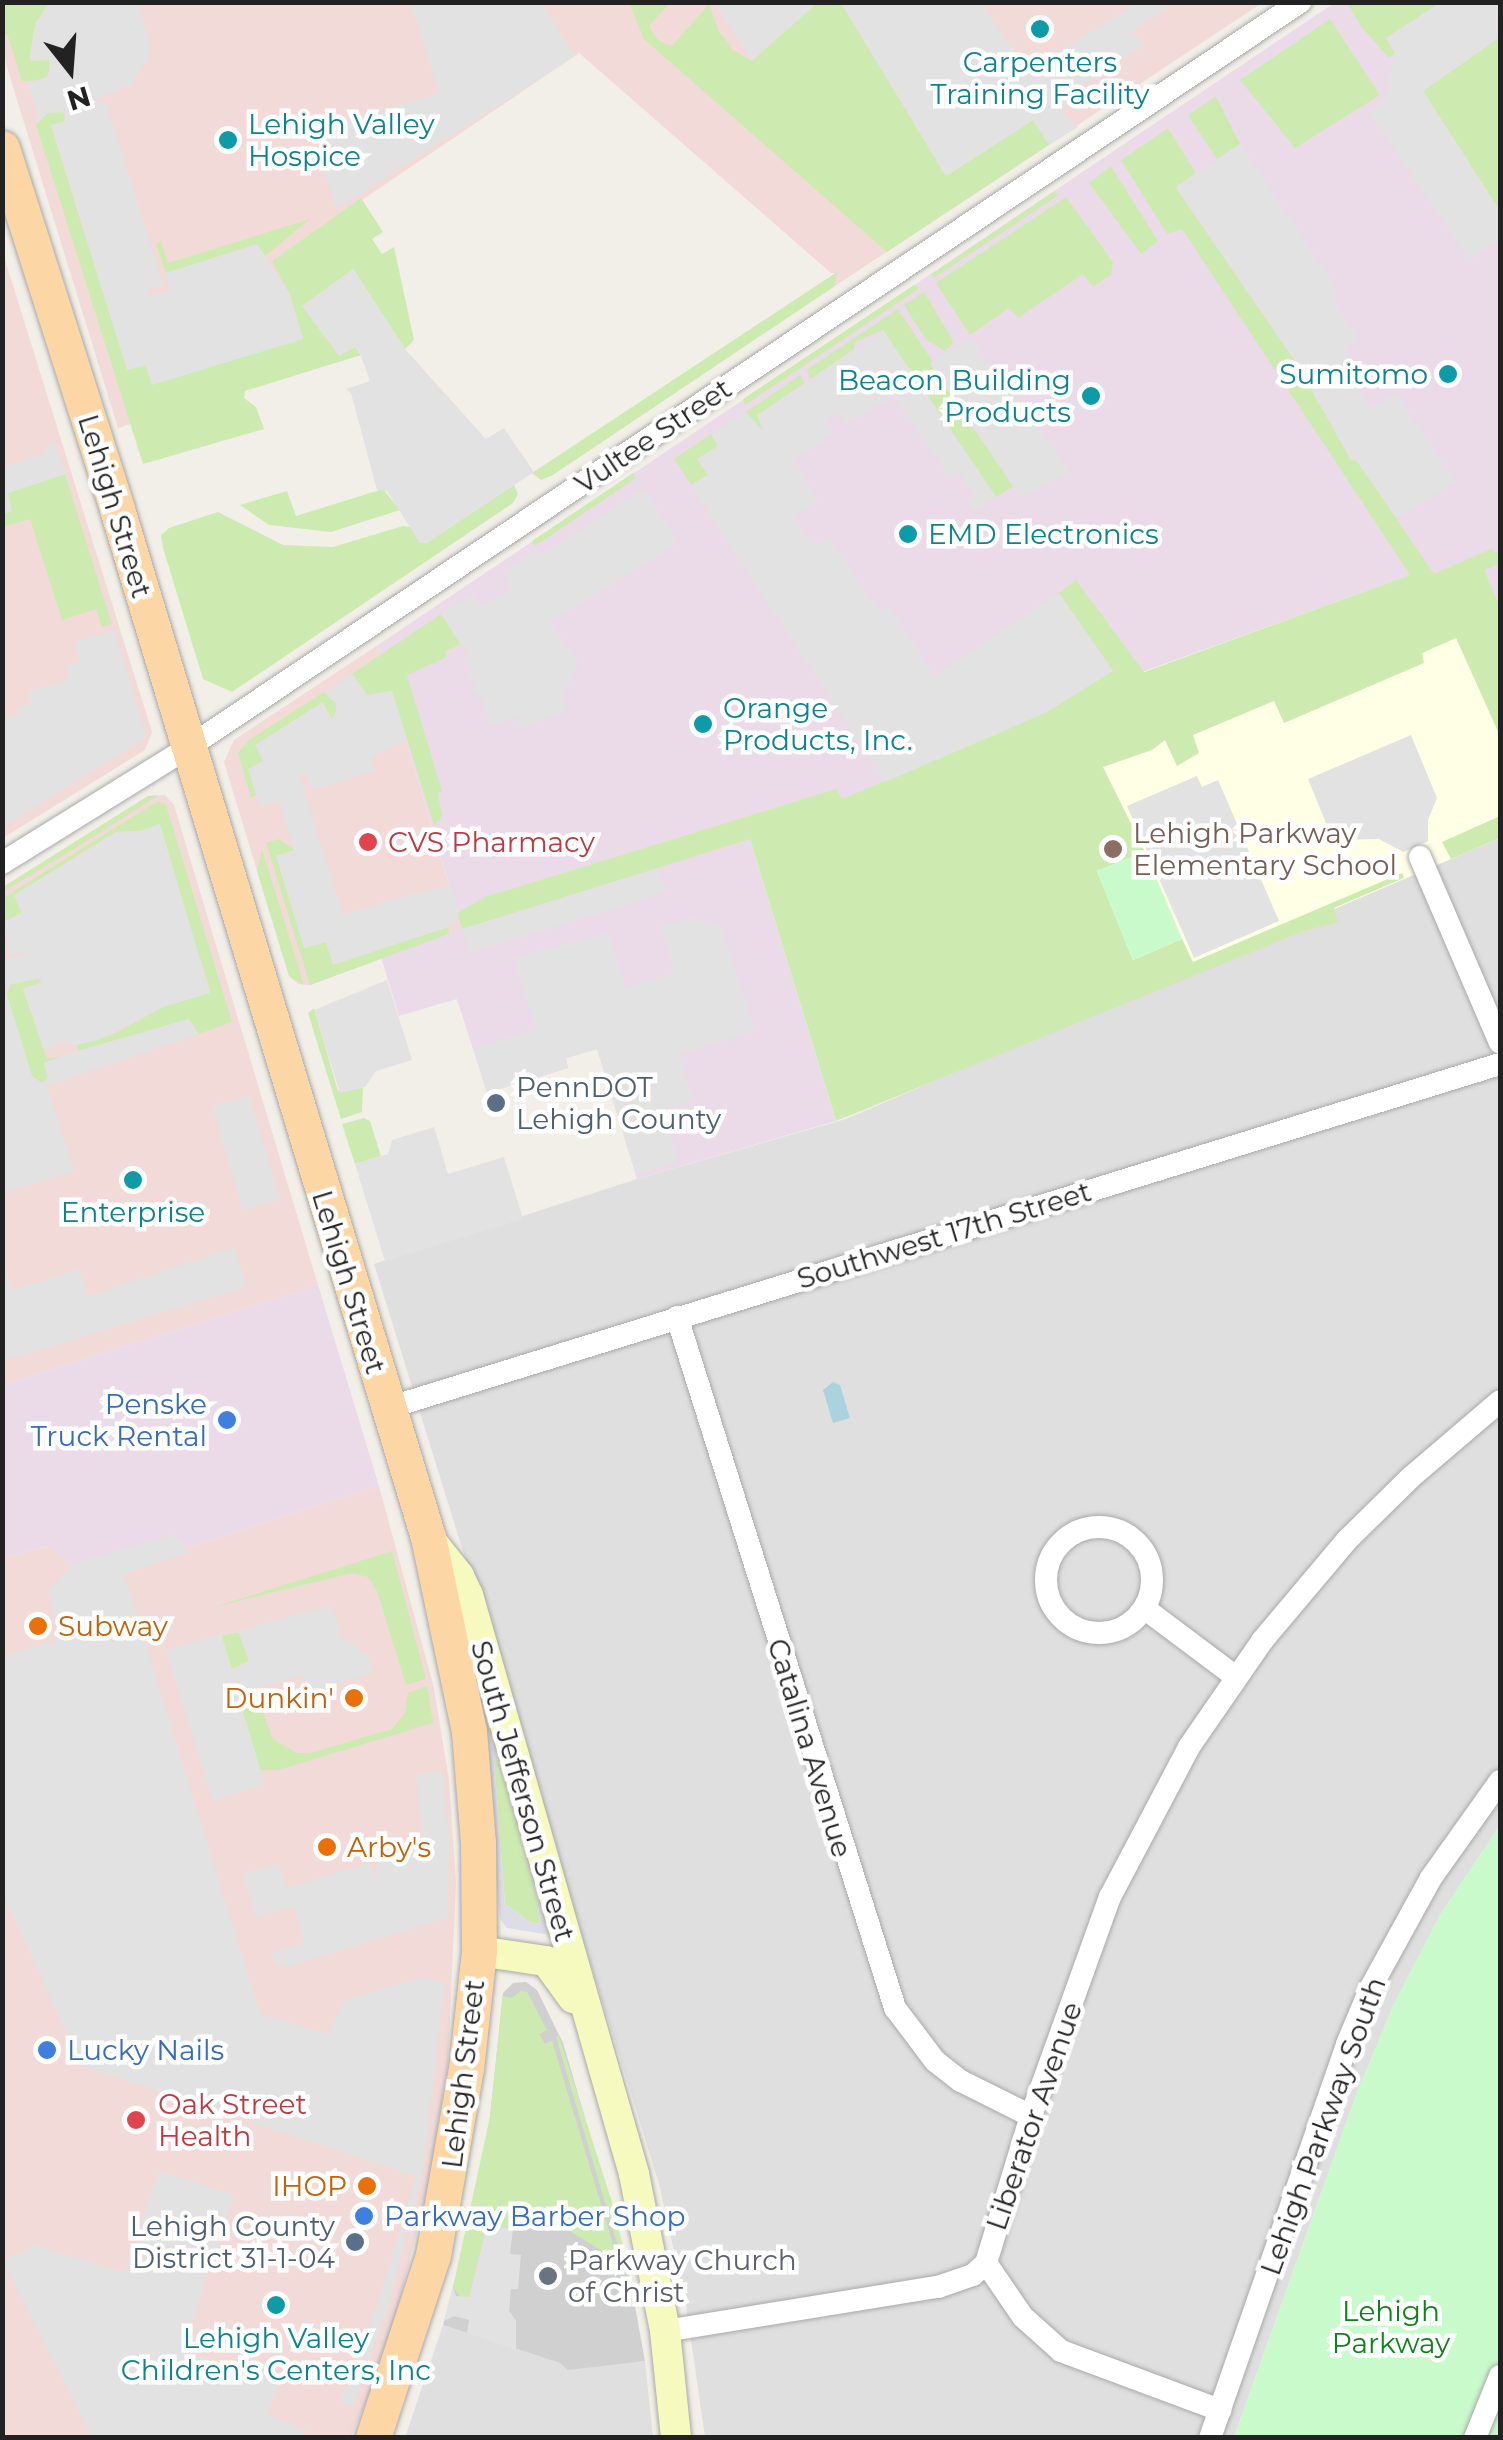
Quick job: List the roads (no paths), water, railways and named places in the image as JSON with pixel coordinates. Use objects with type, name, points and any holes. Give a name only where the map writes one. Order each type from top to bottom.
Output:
[{"type":"main road","name":"Lehigh Street","points":[[2,148],[428,1537],[469,1731],[478,1842],[479,1951],[444,2207],[409,2338],[372,2438]]},
{"type":"main road","name":"South Jefferson Street","points":[[428,1537],[468,1595],[634,2174],[665,2330],[676,2438]]},
{"type":"main road","name":"South Jefferson Street","points":[[479,1951],[546,1960],[567,1984],[598,2056]]},
{"type":"street","name":"Vultee Street","points":[[2,864],[189,748],[1300,2]]},
{"type":"street","points":[[1420,857],[1500,1044]]},
{"type":"street","name":"Southwest 17th Street","points":[[388,1408],[1500,1064]]},
{"type":"street","name":"Catalina Avenue","points":[[677,1318],[895,2008],[912,2036],[948,2071],[1031,2116]]},
{"type":"street","name":"Liberator Avenue","points":[[665,2330],[938,2287],[973,2274],[986,2263],[1031,2116],[1110,1897],[1172,1777],[1236,1677],[1347,1540],[1410,1478],[1500,1401]]},
{"type":"street","points":[[1094,1527],[1126,1534],[1148,1559],[1152,1576],[1144,1608],[1116,1630],[1080,1630],[1064,1621],[1046,1590],[1052,1554],[1077,1531],[1094,1527]]},
{"type":"street","points":[[1144,1608],[1236,1677]]},
{"type":"street","name":"Lehigh Parkway South","points":[[1210,2438],[1371,1987],[1430,1878],[1500,1781]]},
{"type":"street","points":[[986,2263],[1023,2317],[1061,2350],[1220,2410]]},
{"type":"street","points":[[1475,2438],[1500,2376]]},
{"type":"water","points":[[833,1382],[840,1385],[850,1418],[833,1423],[823,1390]]},
{"type":"place","name":"Carpenters Training Facility","points":[[1040,29]]},
{"type":"place","name":"Lehigh Valley Hospice","points":[[228,140]]},
{"type":"place","name":"Sumitomo","points":[[1448,374]]},
{"type":"place","name":"Beacon Building Products","points":[[1091,396]]},
{"type":"place","name":"EMD Electronics","points":[[908,534]]},
{"type":"place","name":"Orange Products, Inc.","points":[[703,724]]},
{"type":"place","name":"CVS Pharmacy","points":[[368,842]]},
{"type":"place","name":"Lehigh Parkway Elementary School","points":[[1113,849]]},
{"type":"place","name":"PennDOT Lehigh County","points":[[496,1103]]},
{"type":"place","name":"Enterprise","points":[[133,1180]]},
{"type":"place","name":"Penske Truck Rental","points":[[227,1420]]},
{"type":"place","name":"Subway","points":[[38,1626]]},
{"type":"place","name":"Dunkin'","points":[[354,1698]]},
{"type":"place","name":"Arby's","points":[[327,1847]]},
{"type":"place","name":"Lucky Nails","points":[[47,2050]]},
{"type":"place","name":"Oak Street Health","points":[[136,2120]]},
{"type":"place","name":"IHOP","points":[[367,2186]]},
{"type":"place","name":"Parkway Barber Shop","points":[[364,2216]]},
{"type":"place","name":"Lehigh County District 31-1-04","points":[[355,2242]]},
{"type":"place","name":"Parkway Church of Christ","points":[[548,2276]]},
{"type":"place","name":"Lehigh Valley Children's Centers, Inc","points":[[276,2305]]},
{"type":"park label","name":"Lehigh Parkway","points":[[1391,2327]]}]
